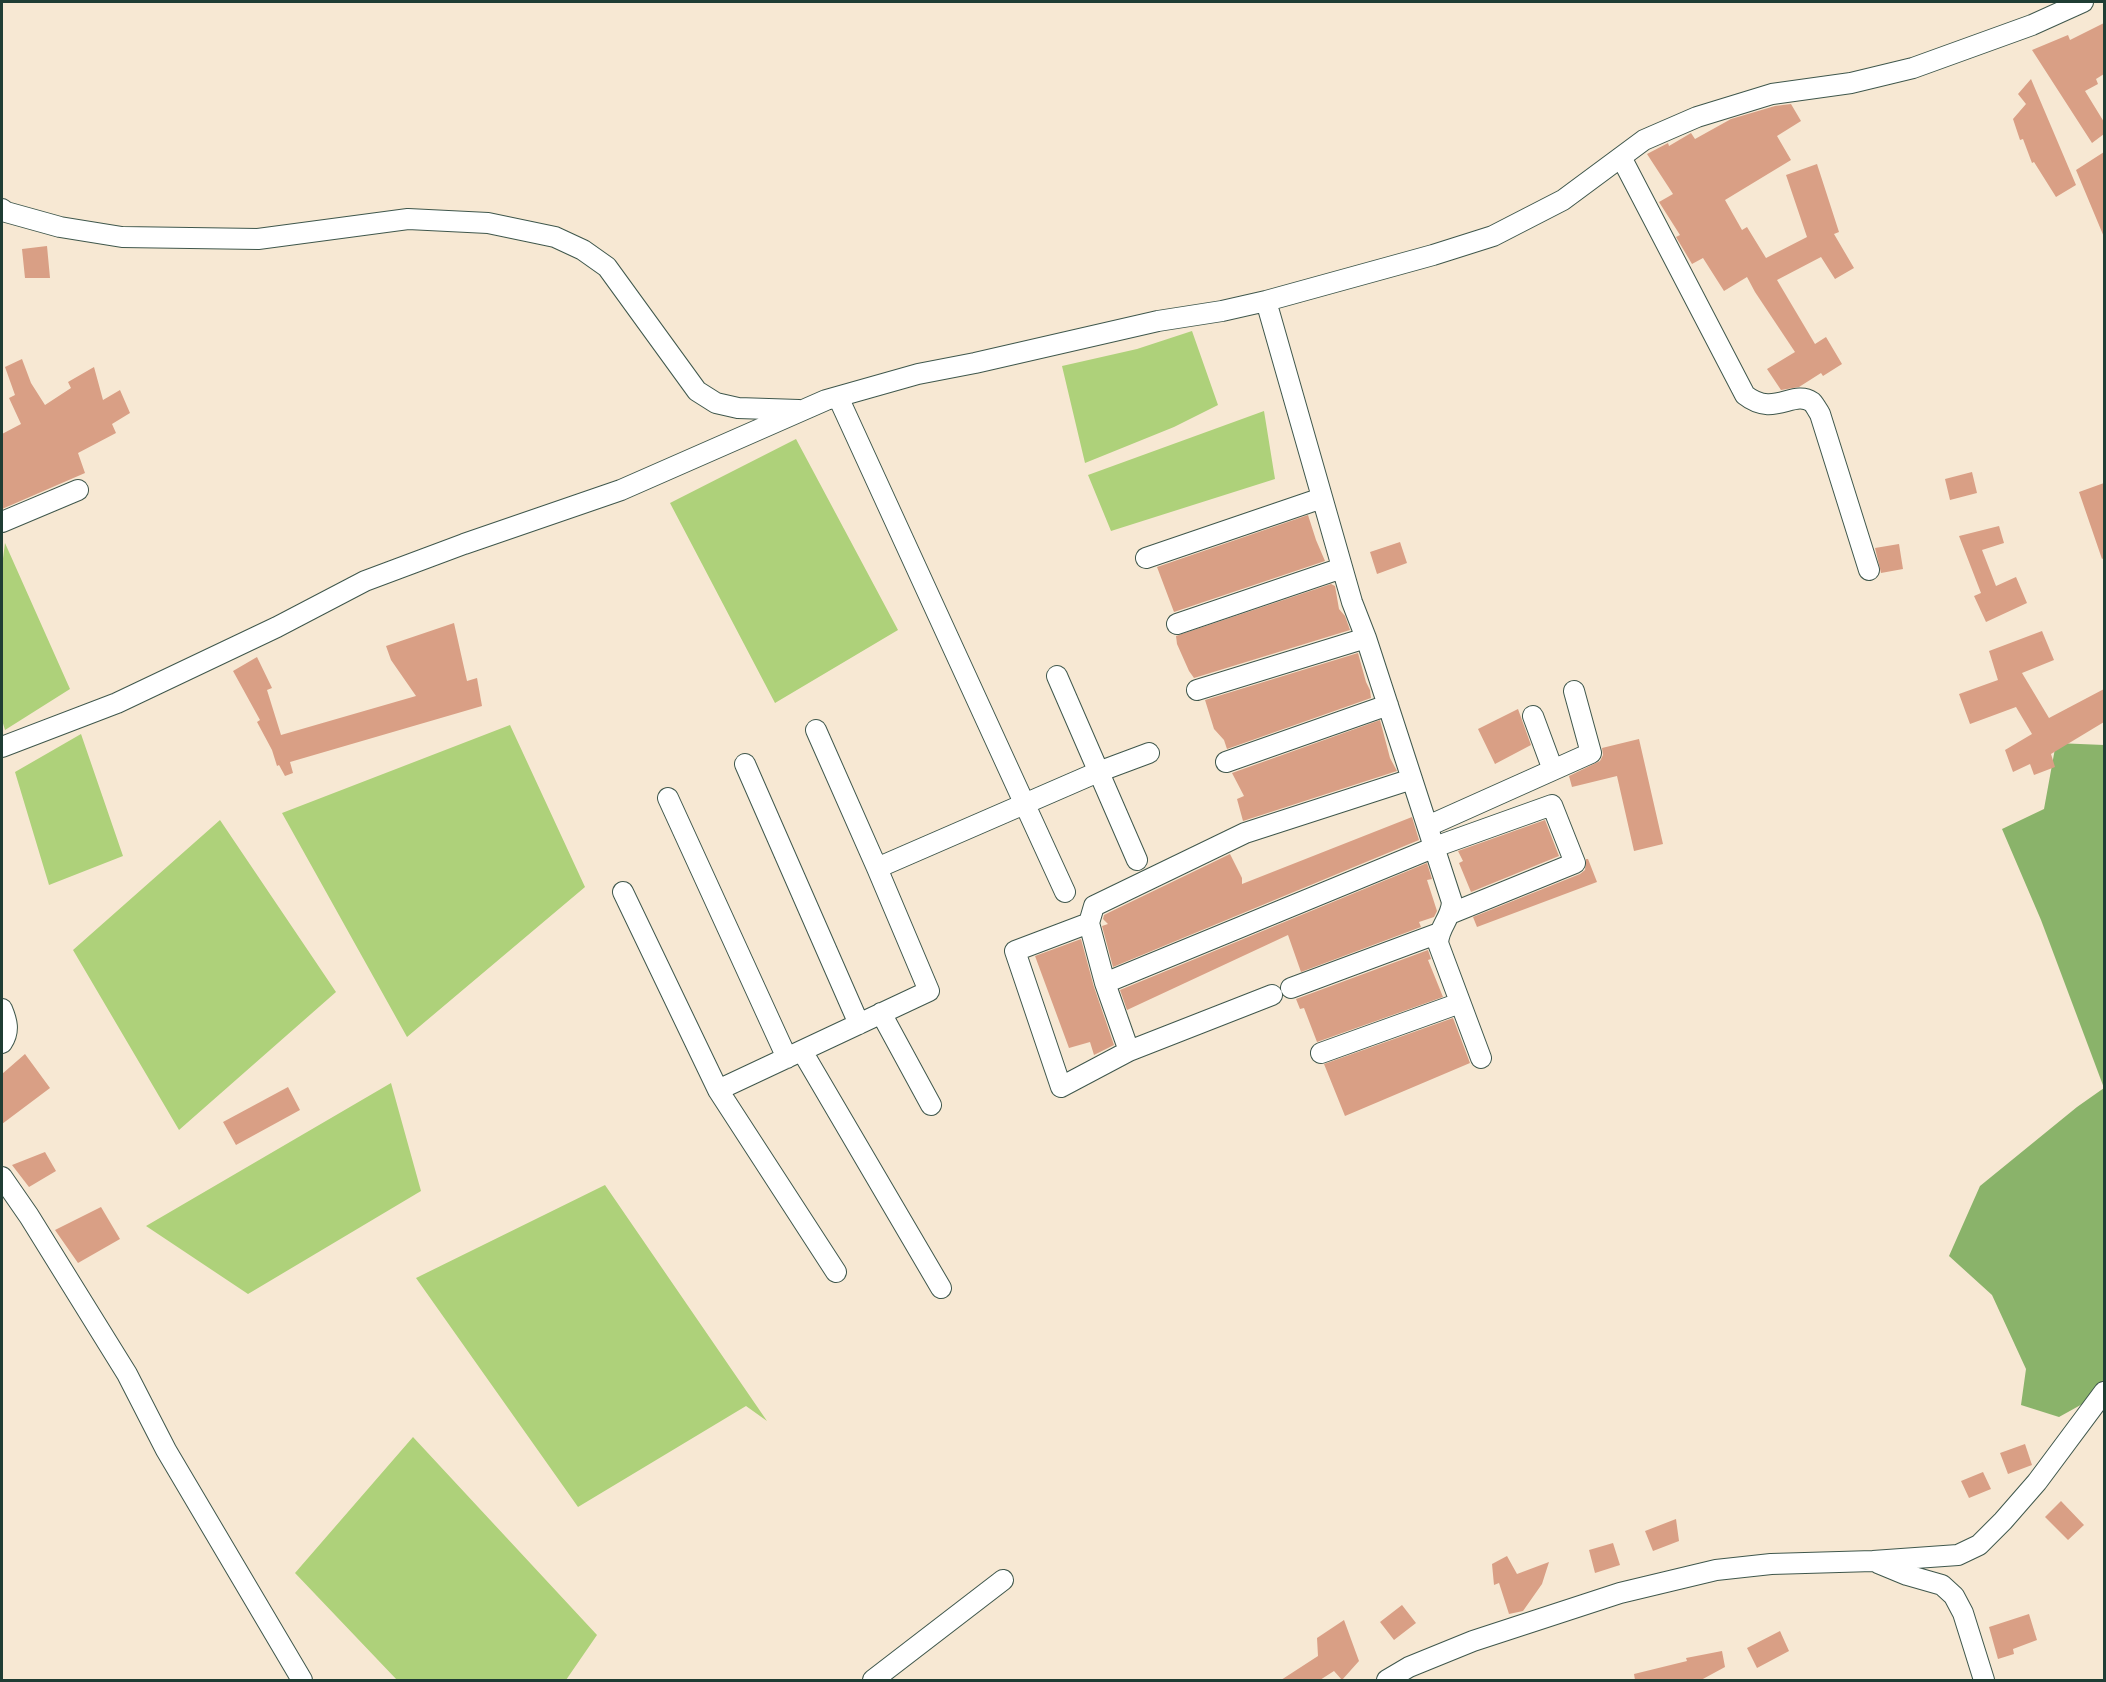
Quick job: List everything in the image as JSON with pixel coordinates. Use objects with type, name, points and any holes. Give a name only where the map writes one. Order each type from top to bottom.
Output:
[{"type":"street","points":[[2,747],[117,703],[277,627],[365,581],[621,490],[838,397],[918,374],[1158,321],[1222,311],[1266,301],[1422,259],[1493,236],[1563,200],[1644,140],[1705,114],[1772,94],[1851,83],[1913,68],[2032,25],[2083,2]]},
{"type":"street","points":[[1621,156],[1744,395],[1755,403],[1770,406],[1802,399],[1813,403],[1820,414],[1869,570]]},
{"type":"street","points":[[2,209],[60,227],[122,237],[258,239],[408,219],[488,223],[555,237],[582,250],[607,267],[697,391],[716,403],[738,408],[804,410]]},
{"type":"street","points":[[1266,301],[1342,568],[1428,826],[1439,846],[1452,902],[1452,913],[1439,933],[1438,943],[1482,1058]]},
{"type":"street","points":[[838,397],[1065,892]]},
{"type":"street","points":[[2,522],[78,490]]},
{"type":"street","points":[[1146,558],[1322,498]]},
{"type":"street","points":[[1177,624],[1342,568]]},
{"type":"street","points":[[1197,690],[1366,638]]},
{"type":"street","points":[[1057,675],[1137,860]]},
{"type":"street","points":[[1428,826],[1591,753],[1574,691]]},
{"type":"street","points":[[1226,762],[1388,705]]},
{"type":"street","points":[[1533,716],[1553,770]]},
{"type":"street","points":[[718,1090],[928,991],[816,730]]},
{"type":"street","points":[[877,868],[1098,772],[1149,753]]},
{"type":"street","points":[[745,764],[859,1024]]},
{"type":"street","points":[[1129,1051],[1105,983],[1089,923],[1094,906],[1245,832],[1412,779]]},
{"type":"street","points":[[668,798],[794,1054],[941,1288]]},
{"type":"street","points":[[1105,983],[1439,846],[1552,805],[1575,862],[1452,913]]},
{"type":"street","points":[[623,892],[718,1090],[836,1272]]},
{"type":"street","points":[[1089,923],[1015,951],[1061,1087],[1129,1051],[1272,995]]},
{"type":"street","points":[[1291,988],[1439,933]]},
{"type":"street","points":[[1321,1053],[1460,1003]]},
{"type":"street","points":[[2,1009],[8,1022],[6,1037],[2,1043]]},
{"type":"street","points":[[881,1013],[931,1105]]},
{"type":"street","points":[[2,1177],[29,1216],[127,1374],[166,1450],[302,1680]]},
{"type":"street","points":[[1387,1680],[1408,1667],[1473,1641],[1620,1593],[1716,1570],[1770,1564],[1873,1561],[1958,1555],[1979,1545],[2003,1521],[2037,1482],[2104,1392]]},
{"type":"street","points":[[1873,1561],[1942,1586],[1954,1596],[1963,1613],[1984,1680]]},
{"type":"street","points":[[873,1680],[1003,1580]]},
{"type":"green space","points":[[1192,331],[1218,405],[1174,427],[1085,463],[1062,366],[1137,349]]},
{"type":"green space","points":[[1264,411],[1275,479],[1111,531],[1088,475]]},
{"type":"green space","points":[[796,439],[898,630],[775,703],[670,503]]},
{"type":"green space","points":[[5,543],[70,689],[5,730],[2,720],[2,566]]},
{"type":"green space","points":[[510,725],[585,887],[407,1037],[282,813]]},
{"type":"green space","points":[[81,734],[123,856],[49,885],[15,772]]},
{"type":"green space","points":[[2056,743],[2104,745],[2104,1088],[2041,920],[2002,829],[2044,809]]},
{"type":"green space","points":[[220,820],[336,992],[179,1130],[73,950]]},
{"type":"green space","points":[[391,1083],[421,1191],[248,1294],[146,1226]]},
{"type":"green space","points":[[2104,1088],[2104,1392],[2059,1417],[2021,1405],[2026,1369],[1992,1295],[1949,1256],[1980,1186],[2077,1107]]},
{"type":"green space","points":[[605,1185],[767,1421],[746,1406],[578,1507],[416,1278]]},
{"type":"green space","points":[[413,1437],[597,1635],[566,1680],[397,1680],[295,1573]]},
{"type":"building","points":[[2104,23],[2104,74],[2096,79],[2098,84],[2085,91],[2104,122],[2104,134],[2092,143],[2032,50],[2068,35],[2070,40]]},
{"type":"building","points":[[2031,79],[2076,185],[2056,197],[2034,162],[2032,163],[2023,139],[2020,140],[2013,119],[2026,104],[2018,94]]},
{"type":"building","points":[[1791,104],[1801,121],[1777,136],[1791,160],[1725,200],[1742,230],[1747,227],[1766,258],[1807,237],[1786,175],[1817,164],[1839,232],[1834,234],[1854,268],[1835,279],[1821,257],[1777,280],[1815,344],[1826,337],[1842,364],[1823,376],[1821,373],[1799,387],[1781,390],[1767,369],[1795,352],[1747,277],[1724,291],[1703,258],[1692,264],[1676,237],[1680,235],[1659,202],[1673,194],[1647,154],[1668,143],[1669,146],[1691,133],[1695,139],[1731,119],[1775,106]]},
{"type":"building","points":[[2104,152],[2104,237],[2076,170]]},
{"type":"building","points":[[47,246],[50,278],[25,278],[22,249]]},
{"type":"building","points":[[22,359],[31,383],[45,405],[71,388],[68,382],[94,367],[103,400],[120,390],[130,413],[112,424],[116,433],[78,453],[85,473],[2,509],[2,434],[21,424],[9,398],[15,395],[5,367]]},
{"type":"building","points":[[1972,472],[1977,493],[1950,500],[1945,479]]},
{"type":"building","points":[[2104,483],[2104,558],[2102,559],[2079,492]]},
{"type":"building","points":[[1308,515],[1325,561],[1174,612],[1157,567]]},
{"type":"building","points":[[1999,526],[2004,543],[1982,550],[1996,586],[2016,577],[2027,603],[1986,622],[1974,596],[1981,593],[1959,536]]},
{"type":"building","points":[[1400,542],[1407,563],[1377,574],[1370,552]]},
{"type":"building","points":[[1899,544],[1903,569],[1881,573],[1875,548]]},
{"type":"building","points":[[1331,584],[1335,586],[1339,609],[1345,616],[1350,630],[1194,678],[1189,671],[1177,644],[1176,636]]},
{"type":"building","points":[[454,623],[467,681],[477,678],[482,706],[290,762],[293,773],[285,776],[279,765],[277,766],[272,750],[257,722],[260,720],[233,671],[257,657],[272,688],[267,690],[281,735],[416,696],[391,660],[386,646]]},
{"type":"building","points":[[2042,631],[2054,660],[2022,673],[2049,718],[2104,689],[2104,722],[2051,754],[2055,767],[2034,775],[2030,764],[2013,772],[2005,750],[2032,734],[2016,707],[1970,724],[1959,694],[1998,680],[1989,651]]},
{"type":"building","points":[[1358,653],[1371,698],[1227,749],[1224,740],[1214,729],[1205,700]]},
{"type":"building","points":[[1518,709],[1531,745],[1495,764],[1478,729]]},
{"type":"building","points":[[1380,720],[1390,758],[1397,771],[1243,821],[1237,799],[1244,796],[1232,773]]},
{"type":"building","points":[[1639,739],[1663,844],[1634,851],[1617,776],[1572,787],[1569,776],[1600,761],[1603,755],[1602,748]]},
{"type":"building","points":[[1412,817],[1419,840],[1113,967],[1102,926],[1108,924],[1103,919],[1104,915],[1230,854],[1242,878],[1242,884]]},
{"type":"building","points":[[1545,820],[1559,856],[1471,892],[1459,863],[1463,861],[1458,851]]},
{"type":"building","points":[[1586,859],[1588,859],[1597,882],[1477,927],[1473,917],[1580,874],[1585,870]]},
{"type":"building","points":[[1427,863],[1432,879],[1427,880],[1437,911],[1434,917],[1419,922],[1421,927],[1301,972],[1288,935],[1127,1010],[1120,990]]},
{"type":"building","points":[[1081,939],[1094,987],[1114,1045],[1094,1055],[1090,1042],[1069,1048],[1035,956]]},
{"type":"building","points":[[1428,950],[1431,959],[1428,960],[1443,997],[1317,1042],[1304,1008],[1300,1009],[1296,999]]},
{"type":"building","points":[[1453,1018],[1470,1063],[1345,1116],[1324,1064]]},
{"type":"building","points":[[25,1054],[50,1088],[2,1124],[2,1074]]},
{"type":"building","points":[[288,1087],[300,1110],[236,1145],[223,1122]]},
{"type":"building","points":[[45,1152],[56,1171],[29,1187],[12,1165]]},
{"type":"building","points":[[101,1207],[120,1239],[78,1263],[55,1230]]},
{"type":"building","points":[[2025,1444],[2032,1465],[2008,1474],[2000,1453]]},
{"type":"building","points":[[1983,1472],[1991,1489],[1969,1498],[1961,1481]]},
{"type":"building","points":[[2061,1501],[2084,1525],[2068,1540],[2045,1517]]},
{"type":"building","points":[[1676,1519],[1679,1541],[1653,1551],[1645,1531]]},
{"type":"building","points":[[1613,1543],[1620,1565],[1595,1573],[1589,1550]]},
{"type":"building","points":[[1507,1556],[1517,1574],[1549,1562],[1542,1584],[1523,1611],[1509,1614],[1499,1583],[1494,1585],[1492,1564]]},
{"type":"building","points":[[1402,1605],[1416,1623],[1394,1640],[1380,1622]]},
{"type":"building","points":[[2029,1614],[2037,1640],[2013,1649],[2014,1654],[1998,1659],[1989,1627]]},
{"type":"building","points":[[1344,1620],[1359,1661],[1342,1680],[1334,1671],[1320,1680],[1281,1680],[1318,1656],[1317,1638]]},
{"type":"building","points":[[1780,1631],[1789,1651],[1757,1668],[1747,1648]]},
{"type":"building","points":[[1722,1651],[1725,1667],[1701,1680],[1635,1680],[1634,1674],[1687,1661],[1686,1658]]}]
